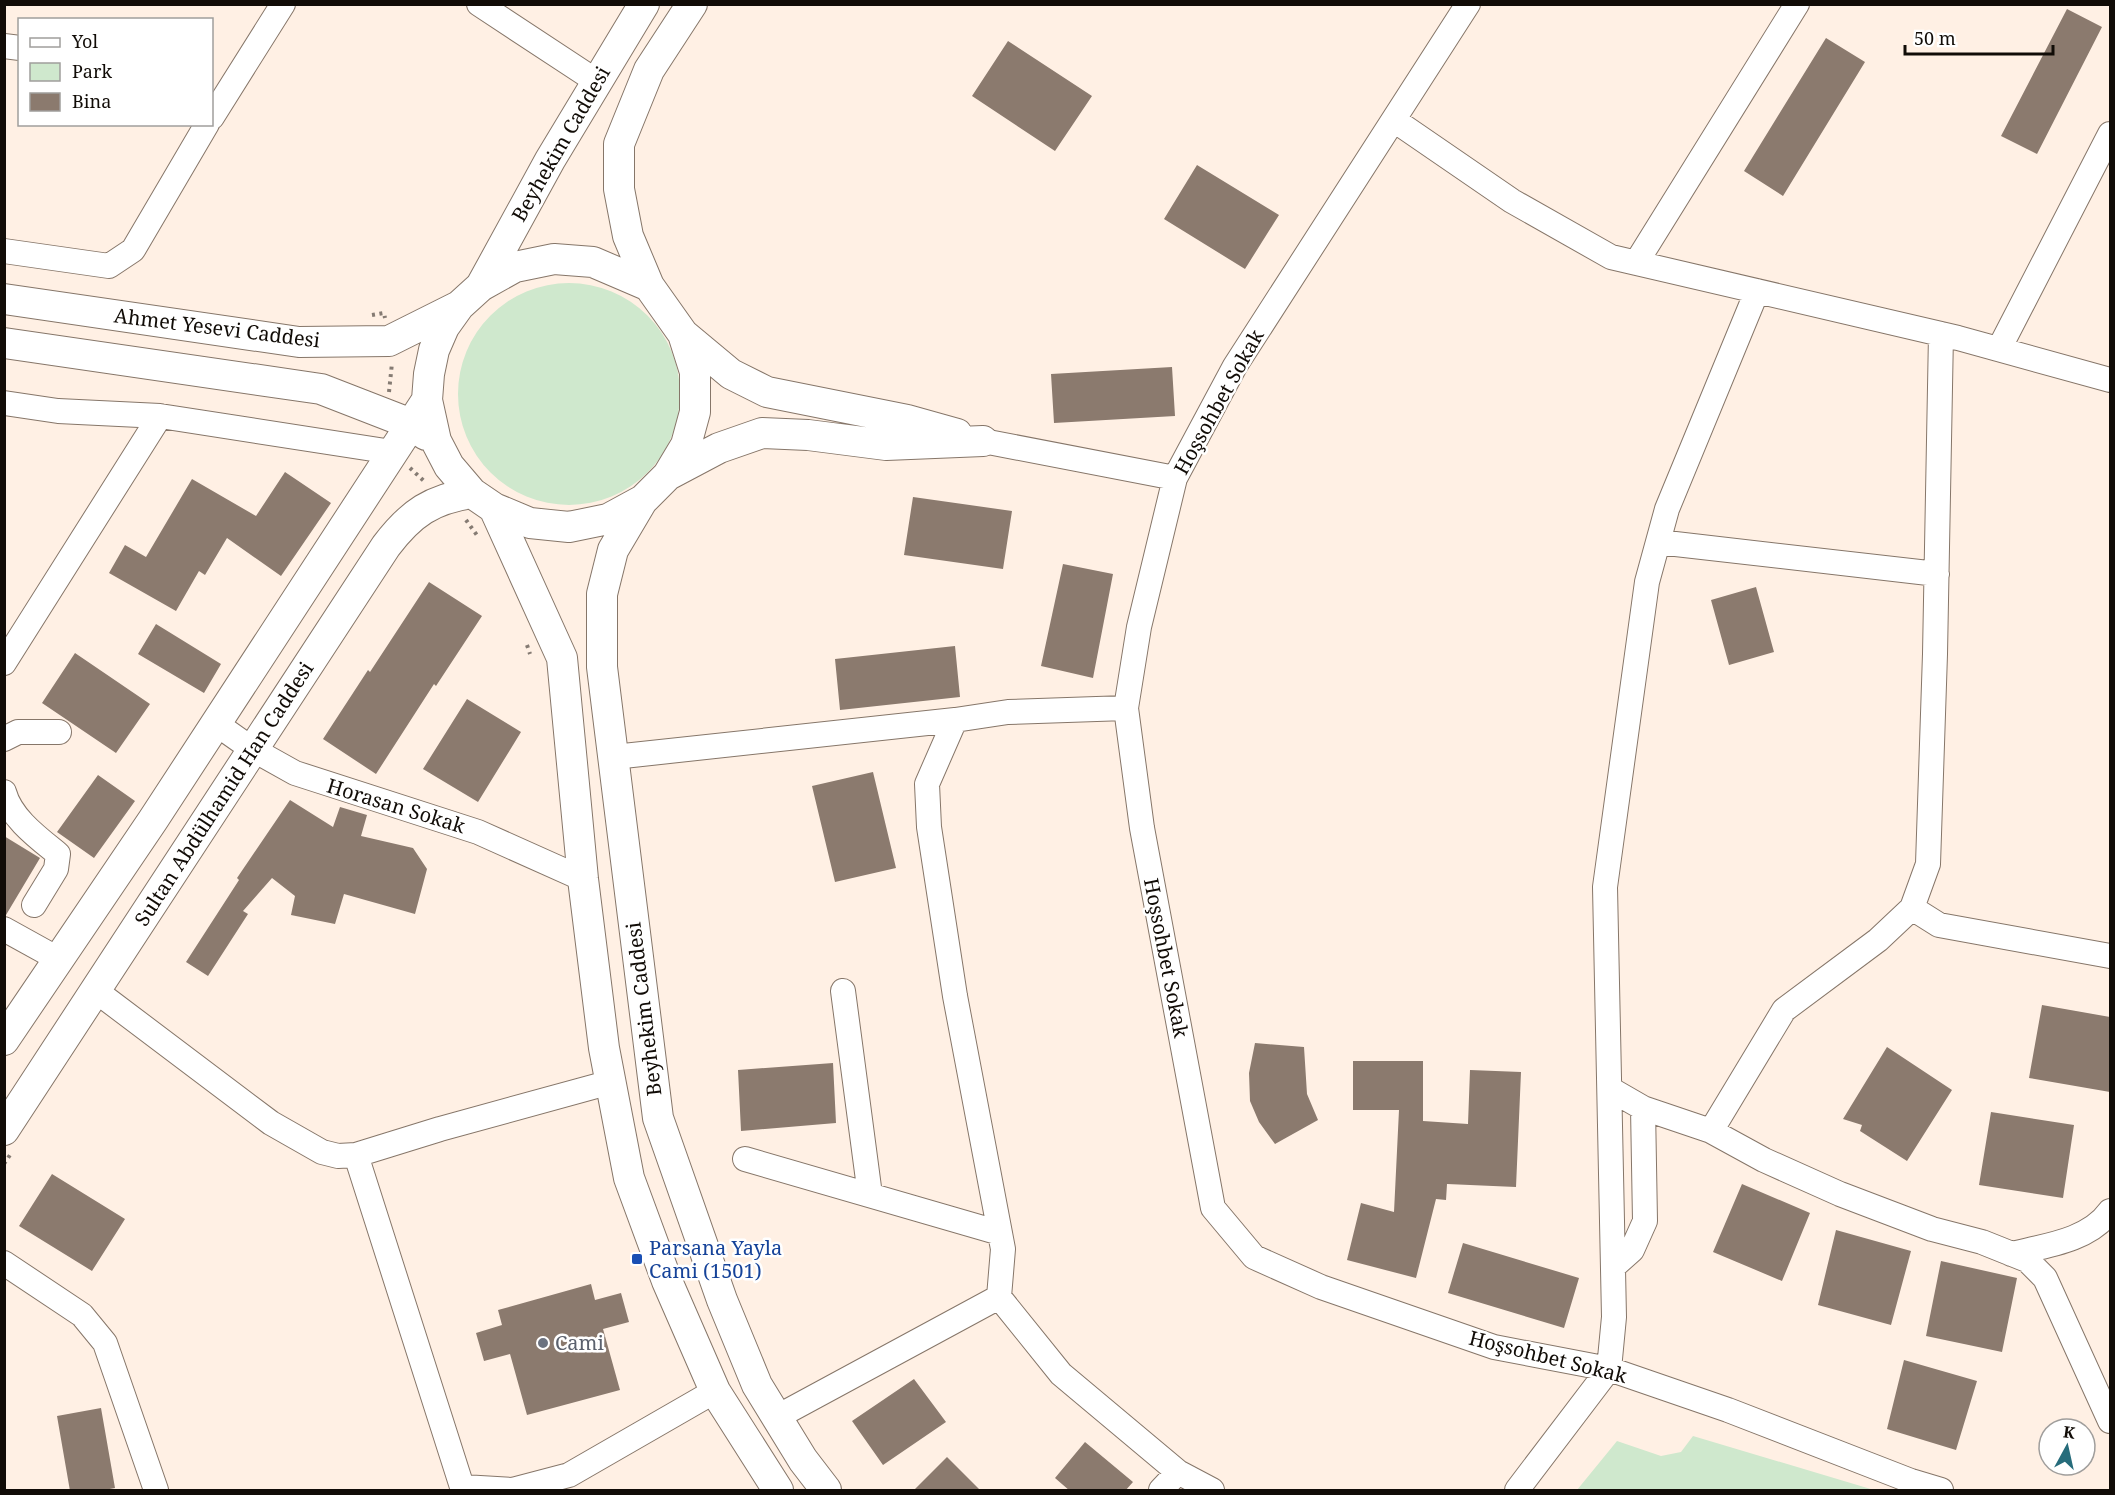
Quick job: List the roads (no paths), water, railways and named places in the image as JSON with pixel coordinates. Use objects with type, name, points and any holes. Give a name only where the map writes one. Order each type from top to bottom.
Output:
[{"type":"main road","name":"Beyhekim Caddesi","points":[[481,286],[596,81],[644,4]]},
{"type":"main road","points":[[692,4],[649,70],[619,144],[619,189],[628,236],[649,286],[683,334],[732,374],[767,392],[907,420],[983,441]]},
{"type":"main road","points":[[649,286],[593,262],[554,259],[515,267],[481,286],[459,306],[444,327],[434,350],[429,375],[427,399],[436,441],[449,466],[483,500],[530,523],[569,526],[608,519],[643,500],[668,475],[686,446],[695,412],[695,372],[683,334]]},
{"type":"main road","name":"Ahmet Yesevi Caddesi","points":[[4,299],[299,342],[386,327],[459,306]]},
{"type":"main road","points":[[4,343],[321,389],[406,422],[436,441]]},
{"type":"main road","points":[[4,1040],[60,960],[427,399]]},
{"type":"main road","points":[[668,475],[719,448],[762,433],[807,435],[886,445],[983,441]]},
{"type":"main road","name":"Sultan Abdülhamid Han Caddesi","points":[[4,1130],[381,553],[398,531],[421,509],[449,498],[483,500]]},
{"type":"main road","name":"Beyhekim Caddesi","points":[[483,500],[562,658],[583,879],[604,1048],[629,1178],[667,1281],[715,1391],[778,1491]]},
{"type":"main road","name":"Beyhekim Caddesi","points":[[643,500],[613,550],[602,594],[602,667],[658,1118],[722,1300],[758,1385],[803,1460],[826,1491]]},
{"type":"main road","points":[[344,527],[355,524],[366,525],[376,532],[381,553]]},
{"type":"street","points":[[213,113],[223,78],[283,4]]},
{"type":"street","points":[[479,4],[596,81]]},
{"type":"street","name":"Hoşsohbet Sokak","points":[[1468,4],[1235,366],[1175,478],[1138,627],[1126,708],[1142,828],[1213,1208],[1254,1257],[1321,1287],[1494,1347],[1609,1369],[1728,1410],[1941,1491]]},
{"type":"street","points":[[1636,263],[1797,4]]},
{"type":"street","points":[[1394,120],[1512,201],[1611,257],[1941,334],[2110,380]]},
{"type":"street","points":[[4,251],[110,266],[133,250],[206,126]]},
{"type":"street","points":[[1999,349],[2110,134]]},
{"type":"street","points":[[1517,1491],[1609,1369],[1614,1317],[1605,887],[1647,582],[1667,509],[1756,291]]},
{"type":"street","points":[[1711,1131],[1784,1010],[1878,940],[1912,909],[1928,864],[1937,574],[1941,334]]},
{"type":"street","points":[[4,403],[58,411],[160,416],[392,452]]},
{"type":"street","points":[[4,663],[160,416]]},
{"type":"street","points":[[983,441],[1175,478]]},
{"type":"street","points":[[1658,542],[1937,574]]},
{"type":"street","points":[[614,757],[955,720],[1008,712],[1126,708]]},
{"type":"street","points":[[955,720],[927,784],[930,827],[955,996],[1003,1249],[999,1297],[1061,1374],[1178,1472],[1212,1491]]},
{"type":"street","name":"Horasan Sokak","points":[[216,723],[252,749],[295,773],[478,832],[583,879]]},
{"type":"street","points":[[5,741],[18,732],[59,732]]},
{"type":"street","points":[[4,792],[8,805],[35,836],[57,854],[56,869],[34,905]]},
{"type":"street","points":[[1912,909],[1939,925],[2110,956]]},
{"type":"street","points":[[4,929],[60,960]]},
{"type":"street","points":[[96,991],[271,1123],[322,1152],[338,1156],[356,1155],[440,1128],[610,1082]]},
{"type":"street","points":[[843,991],[870,1195]]},
{"type":"street","points":[[1610,1089],[1643,1108],[1711,1131],[1764,1160],[1840,1194],[1932,1229],[1982,1242],[2027,1260],[2045,1278],[2110,1421]]},
{"type":"street","points":[[1613,1267],[1632,1250],[1646,1221],[1643,1108]]},
{"type":"street","points":[[356,1155],[463,1489],[512,1490],[569,1475],[715,1391]]},
{"type":"street","points":[[745,1158],[1000,1233]]},
{"type":"street","points":[[2011,1254],[2066,1241],[2103,1221],[2110,1211]]},
{"type":"street","points":[[4,1263],[82,1315],[105,1343],[150,1485]]},
{"type":"street","points":[[777,1417],[999,1297]]},
{"type":"street","points":[[1161,1491],[1178,1472]]},
{"type":"place","name":"Parsana Yayla Cami (1501)","points":[[637,1259]]},
{"type":"place","name":"Cami","points":[[543,1343]]}]
